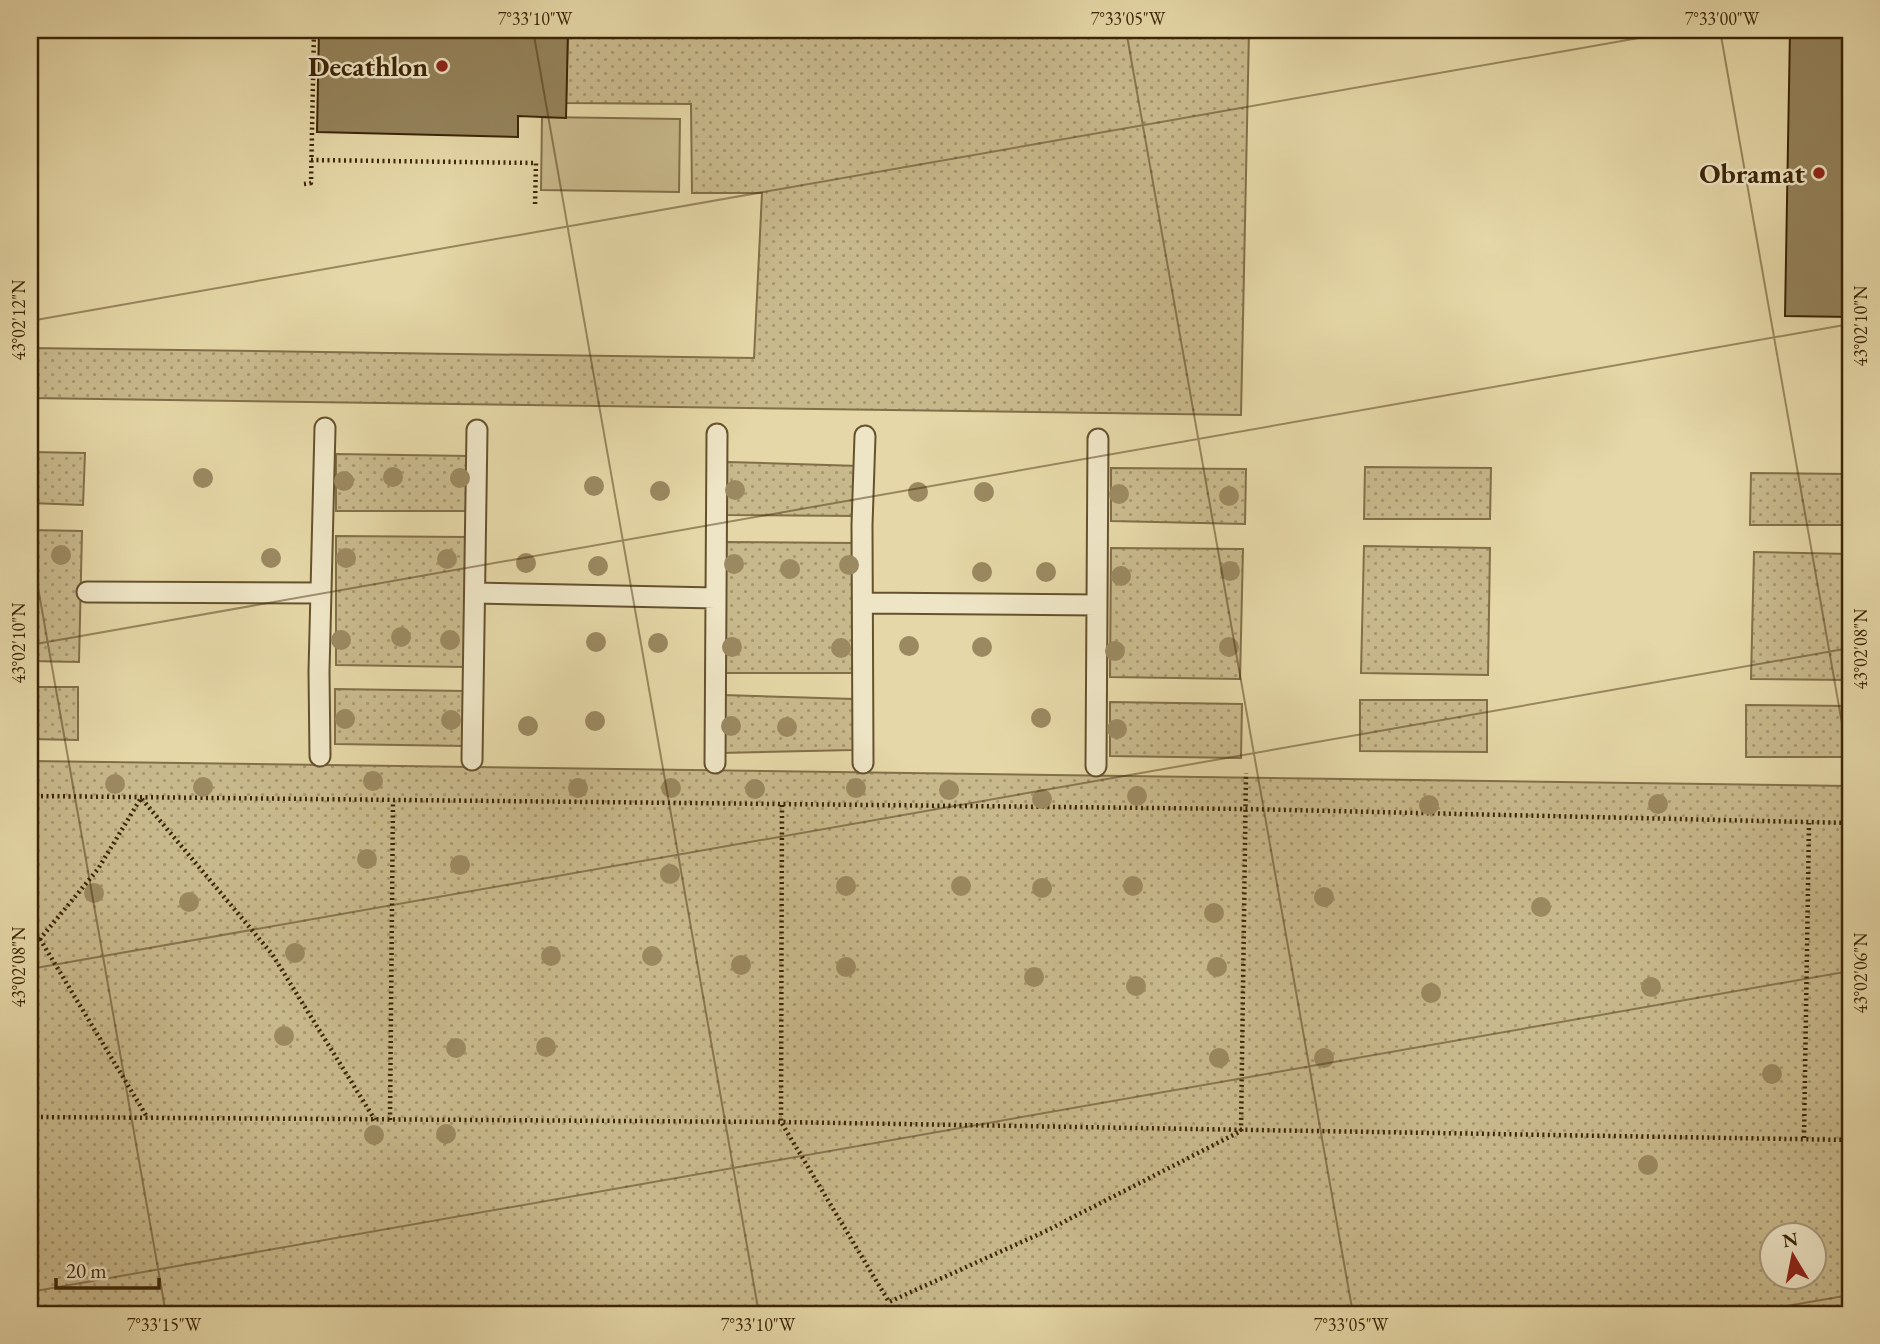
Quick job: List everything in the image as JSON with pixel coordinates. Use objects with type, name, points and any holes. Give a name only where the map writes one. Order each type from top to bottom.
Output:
[{"type":"lane","points":[[320,757],[320,593],[325,428]]},
{"type":"lane","points":[[472,760],[477,430]]},
{"type":"lane","points":[[715,762],[717,433]]},
{"type":"lane","points":[[863,763],[861,680],[865,436]]},
{"type":"lane","points":[[1096,766],[1098,439]]},
{"type":"lane","points":[[87,593],[320,593]]},
{"type":"lane","points":[[475,593],[716,598]]},
{"type":"lane","points":[[863,603],[1097,605]]},
{"type":"path","points":[[304,184],[311,183],[314,30]]},
{"type":"path","points":[[311,160],[536,163],[535,205]]},
{"type":"path","points":[[1241,1131],[1246,772]]},
{"type":"path","points":[[30,796],[1246,809],[1850,823]]},
{"type":"path","points":[[30,945],[40,939],[98,869],[141,798]]},
{"type":"path","points":[[141,798],[272,954],[375,1119]]},
{"type":"path","points":[[390,1120],[393,801]]},
{"type":"path","points":[[782,805],[781,1122],[889,1302],[1045,1231],[1241,1131]]},
{"type":"path","points":[[1804,1138],[1810,823]]},
{"type":"path","points":[[40,939],[148,1118]]},
{"type":"path","points":[[30,1117],[781,1122],[1850,1140]]},
{"type":"shaded area","points":[[568,30],[1249,30],[1241,415],[30,398],[30,348],[754,358],[762,193],[692,193],[691,104],[566,103]]},
{"type":"shaded area","points":[[542,117],[680,119],[679,192],[541,190]]},
{"type":"shaded area","points":[[30,452],[85,453],[83,505],[30,503]]},
{"type":"shaded area","points":[[336,454],[470,456],[469,511],[336,511]]},
{"type":"shaded area","points":[[727,462],[859,466],[858,516],[726,515]]},
{"type":"shaded area","points":[[1365,467],[1491,468],[1490,519],[1364,519]]},
{"type":"shaded area","points":[[1111,468],[1246,469],[1245,524],[1111,521]]},
{"type":"shaded area","points":[[1751,473],[1850,474],[1850,525],[1750,525]]},
{"type":"shaded area","points":[[30,530],[82,531],[79,662],[30,661]]},
{"type":"shaded area","points":[[336,536],[468,537],[466,667],[336,665]]},
{"type":"shaded area","points":[[725,542],[858,543],[855,673],[723,673]]},
{"type":"shaded area","points":[[1364,546],[1490,548],[1488,675],[1361,673]]},
{"type":"shaded area","points":[[1111,548],[1243,549],[1240,679],[1110,677]]},
{"type":"shaded area","points":[[1754,552],[1850,554],[1850,680],[1751,679]]},
{"type":"shaded area","points":[[30,687],[78,687],[78,740],[30,739]]},
{"type":"shaded area","points":[[335,689],[465,691],[464,746],[335,744]]},
{"type":"shaded area","points":[[722,695],[854,699],[853,750],[721,753]]},
{"type":"shaded area","points":[[1360,700],[1487,700],[1487,752],[1360,751]]},
{"type":"shaded area","points":[[1110,702],[1242,704],[1241,758],[1110,756]]},
{"type":"shaded area","points":[[1746,705],[1850,706],[1850,757],[1746,757]]},
{"type":"shaded area","points":[[30,761],[1850,786],[1850,1314],[30,1314]]},
{"type":"building","name":"Decathlon","points":[[319,30],[568,30],[566,118],[518,116],[518,137],[317,132]]},
{"type":"building","name":"Obramat","points":[[1790,30],[1850,30],[1850,317],[1785,316]]},
{"type":"place","name":"Decathlon","points":[[442,66]]},
{"type":"place","name":"Obramat","points":[[1819,173]]}]
